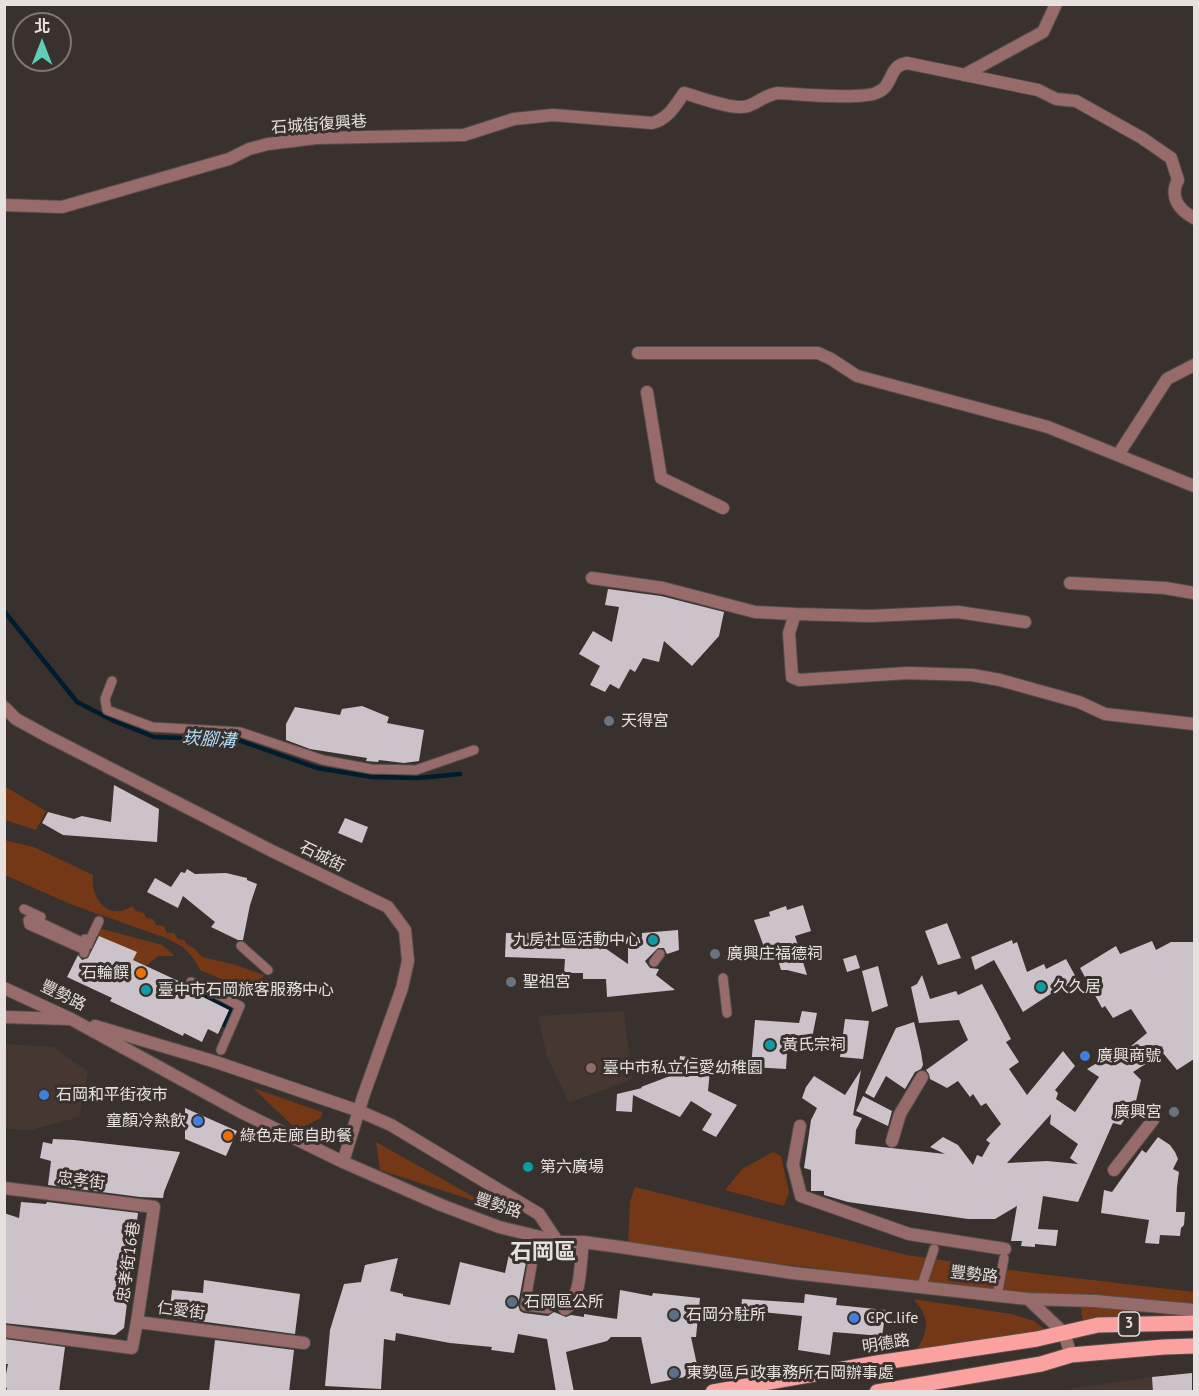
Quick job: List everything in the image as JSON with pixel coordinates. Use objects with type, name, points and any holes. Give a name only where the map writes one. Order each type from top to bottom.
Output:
[{"type":"main road","name":"3","points":[[1065,1333],[1098,1325],[1194,1323]]},
{"type":"main road","name":"明德路","points":[[713,1392],[1065,1333]]},
{"type":"main road","name":"3","points":[[877,1392],[1041,1364],[1071,1355],[1194,1346]]},
{"type":"street","points":[[964,75],[1044,32],[1056,4]]},
{"type":"street","name":"石城街復興巷","points":[[4,206],[62,207],[230,159],[249,149],[268,144],[316,138],[464,135],[514,119],[553,116],[652,123],[661,121],[669,114],[684,93],[735,107],[747,107],[767,94],[778,93],[865,96],[882,90],[889,83],[894,69],[899,64],[907,63],[964,75]]},
{"type":"street","points":[[964,75],[1038,90],[1056,99],[1076,101],[1142,138],[1171,158],[1178,180],[1174,188],[1174,196],[1185,213],[1194,218]]},
{"type":"street","points":[[638,353],[818,353],[857,375],[1048,427],[1194,486]]},
{"type":"street","points":[[1118,455],[1167,379],[1194,365]]},
{"type":"street","points":[[647,392],[661,478],[723,508]]},
{"type":"street","points":[[592,578],[663,588],[755,612],[870,616],[958,612],[1025,622]]},
{"type":"street","points":[[1070,583],[1166,588],[1194,593]]},
{"type":"street","points":[[795,614],[789,633],[792,677],[799,680],[907,673],[972,675],[1000,680],[1079,702],[1105,714],[1194,724]]},
{"type":"street","points":[[112,681],[105,699],[107,710],[152,727],[240,732],[323,760],[371,769],[416,770],[474,750]]},
{"type":"street","name":"石城街","points":[[4,708],[16,719],[47,736],[262,846],[388,907],[405,930],[408,961],[402,988],[388,1023],[343,1162]]},
{"type":"street","points":[[24,909],[89,942]]},
{"type":"street","points":[[84,953],[85,950],[29,925],[28,920],[33,919],[88,945],[99,921]]},
{"type":"street","points":[[241,946],[268,970]]},
{"type":"street","points":[[723,978],[727,1013]]},
{"type":"street","points":[[191,982],[221,991],[240,1006],[224,1032],[221,1050]]},
{"type":"street","name":"豐勢路","points":[[4,988],[71,1019],[241,1112],[343,1162],[441,1205],[499,1227],[557,1241],[583,1242],[793,1273],[1028,1299],[1095,1301],[1194,1310]]},
{"type":"street","points":[[4,1017],[71,1019],[216,1062],[359,1111],[391,1125],[539,1214],[557,1241]]},
{"type":"street","points":[[892,1141],[900,1114],[922,1077]]},
{"type":"street","points":[[1114,1170],[1154,1120]]},
{"type":"street","points":[[800,1126],[793,1165],[801,1196],[939,1246],[1005,1253],[997,1296]]},
{"type":"street","name":"忠孝街","points":[[4,1188],[154,1207]]},
{"type":"street","name":"忠孝街16巷","points":[[137,1322],[154,1207]]},
{"type":"street","points":[[537,1237],[525,1306],[548,1309]]},
{"type":"street","points":[[565,1309],[572,1304],[576,1294],[583,1242]]},
{"type":"street","points":[[921,1288],[939,1246]]},
{"type":"street","points":[[1028,1299],[1065,1333],[1071,1355]]},
{"type":"street","name":"仁愛街","points":[[4,1331],[132,1348],[137,1322],[304,1343]]},
{"type":"shaded area","points":[[4,786],[46,811],[36,830],[5,820]]},
{"type":"shaded area","points":[[4,840],[34,847],[93,875],[94,892],[102,905],[108,909],[123,910],[132,906],[136,911],[144,913],[146,918],[153,919],[156,925],[164,926],[167,933],[174,933],[178,939],[184,940],[202,957],[264,975],[255,994],[200,970],[183,947],[166,938],[70,904],[5,875]]},
{"type":"shaded area","points":[[99,928],[162,945],[175,956],[158,956],[146,966],[133,960],[136,952],[96,935]]},
{"type":"shaded area","name":"臺中市私立仁愛幼稚園","points":[[624,1011],[632,1079],[569,1103],[547,1056],[538,1016]]},
{"type":"shaded area","name":"石岡和平街夜市","points":[[5,1044],[54,1047],[88,1072],[79,1117],[31,1130],[5,1129]]},
{"type":"shaded area","points":[[253,1088],[322,1112],[321,1118],[297,1130]]},
{"type":"shaded area","points":[[376,1142],[490,1206],[380,1170]]},
{"type":"shaded area","points":[[773,1152],[781,1156],[789,1192],[784,1206],[725,1190],[742,1169]]},
{"type":"shaded area","points":[[635,1187],[906,1255],[1194,1292],[1194,1304],[1021,1295],[628,1244],[630,1202]]},
{"type":"shaded area","points":[[913,1299],[1011,1314],[1034,1321],[1052,1335],[909,1360],[926,1330],[924,1315]]},
{"type":"shaded area","points":[[1081,1305],[1146,1310],[1088,1323],[1082,1318]]},
{"type":"shaded area","points":[[1152,1377],[1153,1391],[1047,1392]]},
{"type":"water","points":[[203,993],[237,1009],[227,1029],[222,1026],[229,1010],[201,996]]},
{"type":"building","points":[[608,589],[661,596],[724,612],[719,636],[692,666],[664,641],[659,662],[643,658],[635,672],[630,669],[619,689],[610,684],[605,692],[590,685],[600,666],[579,654],[593,631],[612,642],[619,607],[605,605]]},
{"type":"building","points":[[362,706],[389,717],[387,723],[424,730],[419,761],[404,763],[366,761],[367,758],[310,749],[286,740],[286,724],[295,707],[340,715],[342,709]]},
{"type":"building","points":[[114,785],[159,809],[157,842],[63,835],[42,823],[48,812],[74,819],[82,816],[111,822]]},
{"type":"building","points":[[345,818],[368,827],[362,843],[338,833]]},
{"type":"building","points":[[187,869],[195,874],[226,873],[247,878],[257,884],[243,940],[238,940],[211,927],[215,922],[183,896],[178,908],[147,892],[155,878],[171,887],[181,872],[185,873]]},
{"type":"building","points":[[803,905],[811,931],[795,936],[807,975],[781,970],[776,953],[767,955],[754,920],[770,916],[769,912],[786,906],[787,910]]},
{"type":"building","points":[[947,923],[961,958],[938,965],[925,931]]},
{"type":"building","points":[[678,930],[679,950],[667,954],[664,948],[658,948],[645,961],[650,968],[659,969],[656,975],[675,990],[607,997],[606,979],[583,979],[583,973],[564,973],[565,959],[505,957],[506,933],[559,934],[559,938],[592,939],[628,964],[628,937],[642,937],[642,933]]},
{"type":"building","name":"臺中市石岡旅客服務中心","points":[[99,936],[137,952],[133,960],[185,984],[201,996],[229,1010],[218,1034],[208,1029],[202,1042],[184,1033],[183,1036],[110,1001],[112,998],[67,977],[78,955],[82,960],[88,958]]},
{"type":"building","points":[[1012,940],[1013,944],[1017,942],[1027,972],[1044,964],[1046,969],[1066,959],[1078,981],[1055,991],[1023,1012],[994,960],[975,970],[971,957]]},
{"type":"building","points":[[1152,941],[1156,950],[1171,942],[1194,942],[1194,1059],[1177,1070],[1163,1053],[1133,1072],[1141,1080],[1136,1101],[1121,1125],[1113,1123],[1078,1202],[1043,1196],[1038,1229],[1058,1230],[1056,1246],[1035,1244],[1035,1247],[1021,1246],[1022,1241],[1011,1241],[1017,1206],[995,1219],[968,1219],[848,1202],[824,1195],[824,1191],[811,1191],[811,1170],[804,1168],[811,1120],[817,1108],[802,1098],[814,1076],[845,1095],[861,1070],[853,1115],[862,1118],[856,1130],[855,1144],[945,1154],[930,1147],[943,1137],[958,1145],[973,1165],[977,1155],[982,1157],[990,1143],[986,1140],[1001,1124],[986,1103],[981,1106],[973,1094],[970,1097],[958,1081],[947,1088],[930,1079],[926,1070],[968,1040],[959,1020],[919,1023],[911,987],[917,984],[922,975],[930,999],[956,991],[958,995],[982,984],[1011,1039],[1006,1042],[1019,1062],[1009,1069],[1027,1095],[1063,1051],[1075,1066],[1055,1090],[1058,1093],[1056,1099],[1075,1112],[1099,1077],[1087,1069],[1115,1052],[1119,1056],[1147,1033],[1131,1009],[1113,1018],[1105,1006],[1102,1008],[1080,968],[1116,946],[1120,954]],"holes":[[[1051,1114],[1050,1124],[1078,1144],[1070,1158],[1078,1164],[1047,1161],[1007,1163]]]},
{"type":"building","points":[[856,955],[860,968],[847,972],[843,959]]},
{"type":"building","points":[[878,966],[888,1006],[872,1012],[862,971]]},
{"type":"building","name":"黃氏宗祠","points":[[802,1011],[817,1013],[811,1043],[788,1037],[786,1069],[751,1067],[755,1020],[799,1023]]},
{"type":"building","points":[[845,1019],[869,1021],[863,1059],[840,1057]]},
{"type":"building","points":[[914,1022],[923,1065],[921,1069],[915,1072],[905,1089],[886,1076],[874,1098],[865,1093],[896,1028]]},
{"type":"building","points":[[680,1056],[711,1060],[708,1091],[737,1105],[716,1137],[702,1130],[712,1114],[691,1101],[680,1117],[633,1095],[632,1112],[616,1111],[617,1094],[642,1088],[678,1073]]},
{"type":"building","points":[[863,1096],[892,1111],[888,1126],[856,1111]]},
{"type":"building","points":[[185,1108],[237,1131],[226,1156],[185,1139]]},
{"type":"building","points":[[1158,1137],[1170,1145],[1178,1159],[1173,1169],[1179,1172],[1176,1212],[1185,1212],[1180,1236],[1160,1235],[1159,1244],[1145,1243],[1149,1220],[1101,1213],[1104,1190],[1112,1192],[1142,1150],[1146,1153]]},
{"type":"building","points":[[53,1139],[180,1152],[163,1198],[140,1197],[48,1185],[51,1161],[40,1158],[43,1142],[52,1144]]},
{"type":"building","points":[[21,1202],[46,1204],[47,1202],[138,1213],[124,1328],[115,1335],[4,1323],[4,1213],[19,1218]]},
{"type":"building","points":[[509,1254],[527,1257],[518,1305],[520,1311],[524,1313],[548,1316],[554,1312],[566,1317],[571,1315],[584,1317],[584,1314],[617,1319],[620,1290],[652,1296],[653,1293],[700,1298],[696,1337],[691,1337],[699,1374],[651,1384],[641,1337],[611,1337],[607,1341],[566,1352],[574,1392],[556,1392],[547,1339],[518,1334],[514,1353],[491,1350],[492,1347],[450,1343],[396,1333],[395,1341],[384,1339],[381,1389],[325,1386],[330,1330],[344,1284],[361,1282],[365,1265],[398,1258],[390,1291],[403,1294],[403,1296],[450,1305],[460,1262],[505,1273]]},
{"type":"building","points":[[204,1280],[300,1294],[295,1334],[169,1317],[172,1290],[203,1293]]},
{"type":"building","points":[[805,1294],[837,1298],[836,1305],[886,1310],[882,1336],[833,1332],[830,1355],[798,1350],[802,1316],[741,1310],[742,1299],[804,1303]]},
{"type":"building","points":[[4,1339],[65,1347],[59,1392],[6,1392],[7,1388],[4,1384],[8,1364],[4,1364]]},
{"type":"building","points":[[215,1340],[294,1350],[289,1392],[209,1392]]},
{"type":"building","points":[[1192,1373],[1192,1392],[1153,1392],[1152,1377]]},
{"type":"waterway","name":"崁腳溝","points":[[4,611],[77,702],[114,721],[154,737],[238,740],[317,768],[372,777],[418,778],[460,774]]},
{"type":"place","name":"天得宮","points":[[609,721]]},
{"type":"place","name":"九房社區活動中心","points":[[653,940]]},
{"type":"place","name":"廣興庄福德祠","points":[[715,954]]},
{"type":"place","name":"石輪饌","points":[[141,973]]},
{"type":"place","name":"聖祖宮","points":[[511,982]]},
{"type":"place","name":"久久居","points":[[1041,987]]},
{"type":"place","name":"臺中市石岡旅客服務中心","points":[[146,990]]},
{"type":"place","name":"黃氏宗祠","points":[[770,1045]]},
{"type":"place","name":"廣興商號","points":[[1085,1056]]},
{"type":"place","name":"臺中市私立仁愛幼稚園","points":[[591,1068]]},
{"type":"place","name":"石岡和平街夜市","points":[[44,1095]]},
{"type":"place","name":"廣興宮","points":[[1174,1112]]},
{"type":"place","name":"童顏冷熱飲","points":[[198,1121]]},
{"type":"place","name":"綠色走廊自助餐","points":[[228,1136]]},
{"type":"place","name":"第六廣場","points":[[528,1167]]},
{"type":"place","name":"石岡區公所","points":[[512,1302]]},
{"type":"place","name":"石岡分駐所","points":[[674,1315]]},
{"type":"place","name":"CPC.life","points":[[854,1318]]},
{"type":"place","name":"東勢區戶政事務所石岡辦事處","points":[[674,1373]]},
{"type":"district","name":"石岡區","points":[[543,1253]]}]
